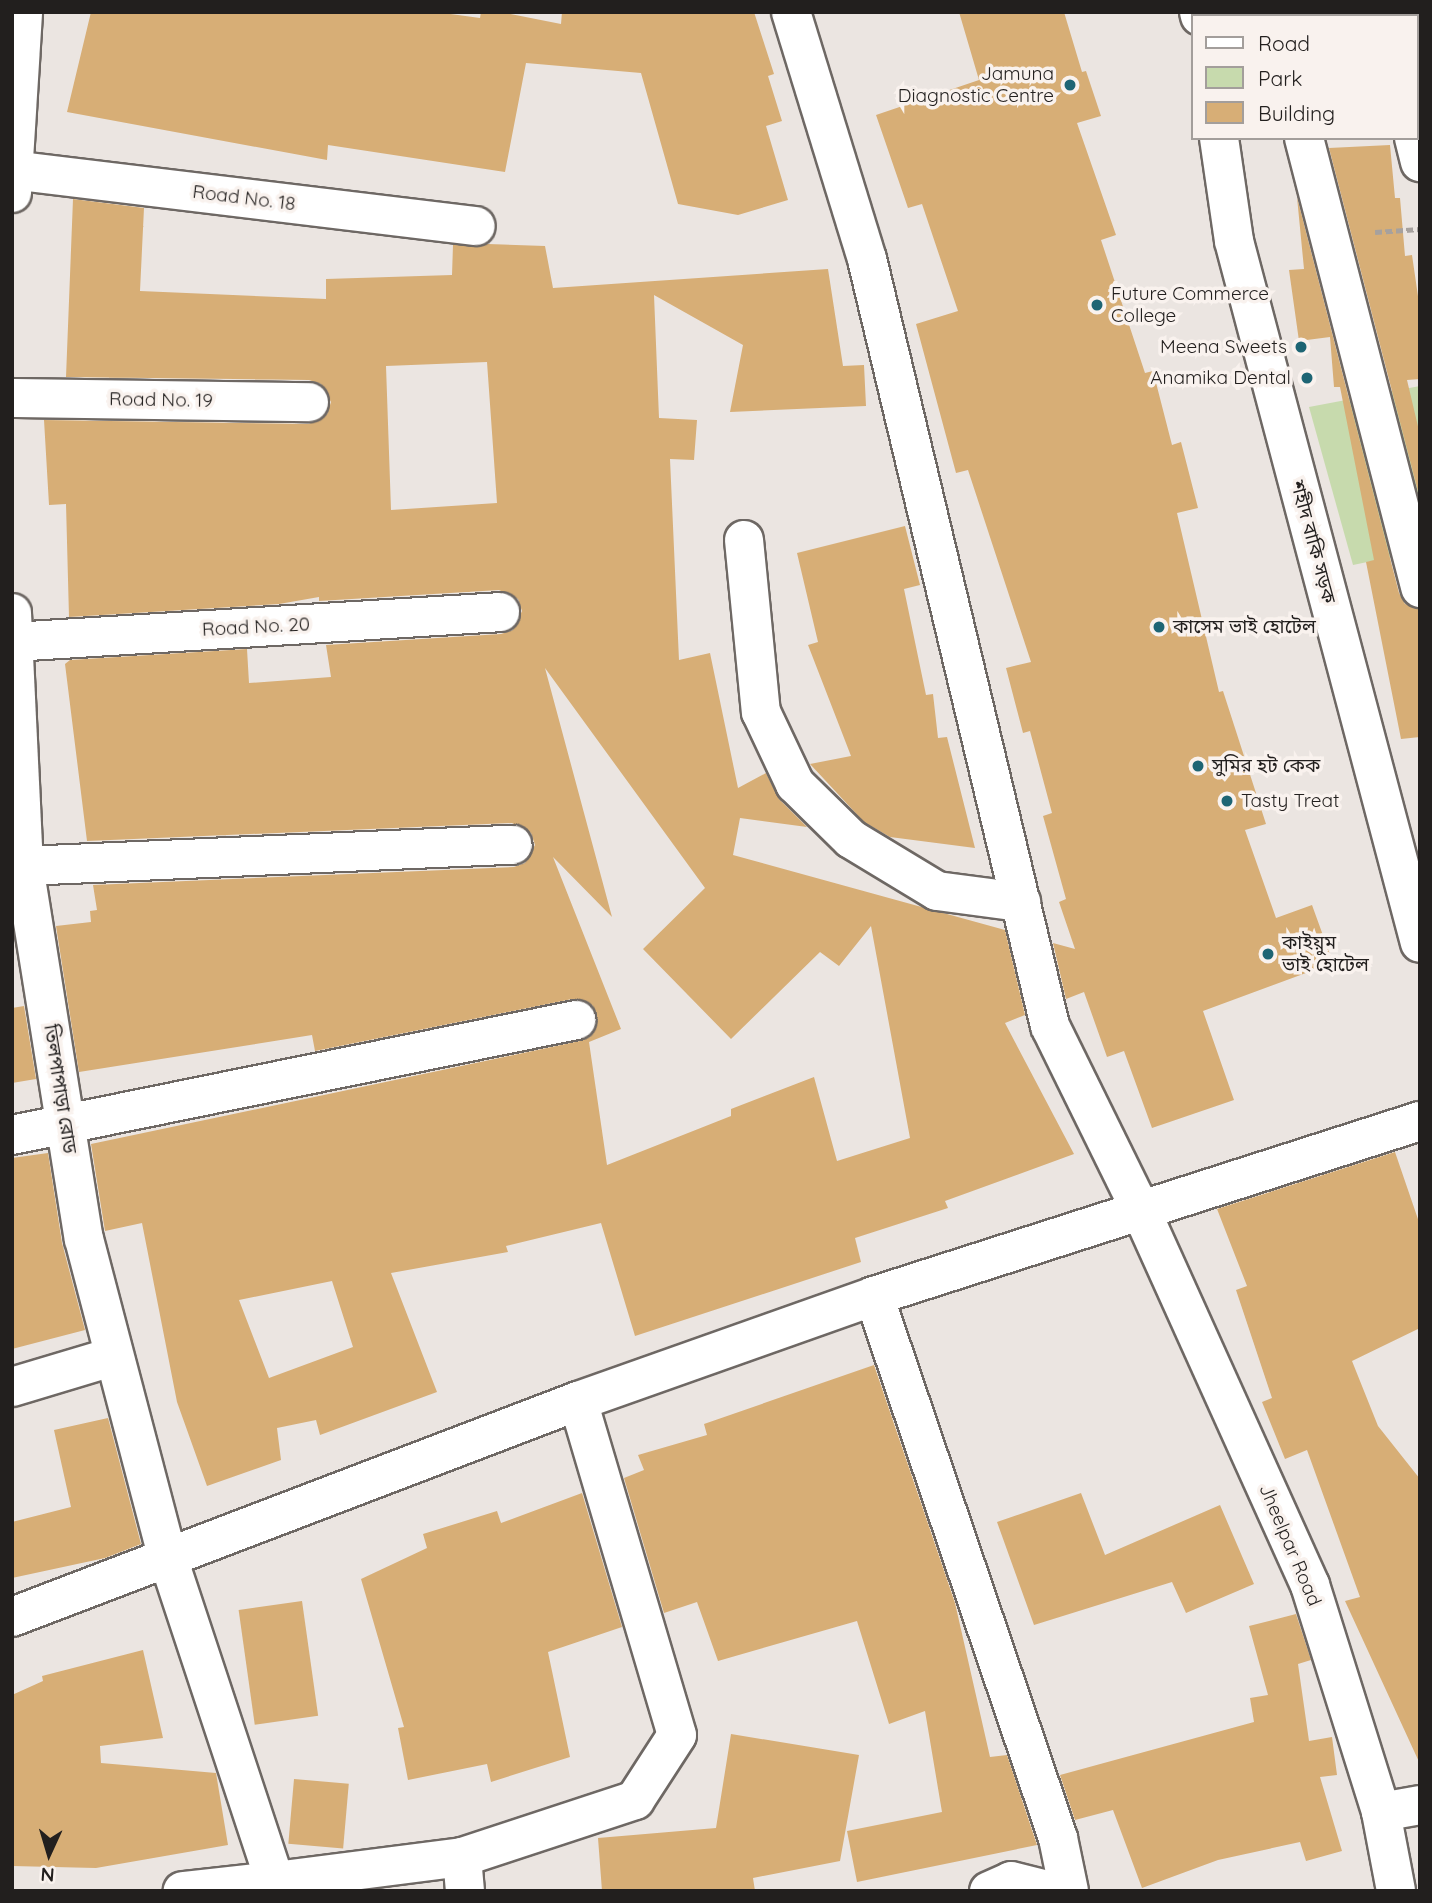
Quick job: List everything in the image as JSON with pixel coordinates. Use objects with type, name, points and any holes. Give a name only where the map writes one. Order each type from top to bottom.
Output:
[{"type":"street","points":[[13,177],[23,12]]},
{"type":"street","name":"Jheelpar Road","points":[[792,12],[867,259],[1050,1026],[1142,1213],[1310,1585],[1381,1812],[1396,1891]]},
{"type":"street","name":"শহীদ বাকি সড়ক","points":[[1219,140],[1234,241],[1418,933]]},
{"type":"street","points":[[1305,140],[1420,588]]},
{"type":"street","points":[[1415,140],[1420,162]]},
{"type":"street","name":"Road No. 18","points":[[13,177],[476,226]]},
{"type":"street","name":"Road No. 19","points":[[12,398],[309,402]]},
{"type":"street","points":[[744,540],[761,712],[795,784],[851,839],[937,891],[1021,902]]},
{"type":"street","name":"Road No. 20","points":[[13,632],[500,612]]},
{"type":"street","name":"তিলপাপাড়া রোড","points":[[13,632],[21,874],[84,1239],[112,1357],[167,1555],[275,1881]]},
{"type":"street","points":[[21,874],[513,845]]},
{"type":"street","points":[[12,1135],[65,1127],[576,1020]]},
{"type":"street","points":[[12,1617],[167,1555],[578,1401],[874,1296],[1142,1213],[1420,1121]]},
{"type":"street","points":[[874,1296],[1058,1838],[1069,1891]]},
{"type":"street","points":[[12,1387],[112,1357]]},
{"type":"street","points":[[183,1891],[275,1881],[464,1874],[635,1800],[677,1735],[578,1401]]},
{"type":"street","points":[[1381,1812],[1420,1805]]},
{"type":"street","points":[[989,1891],[1011,1881],[1051,1891]]},
{"type":"green space","points":[[1420,386],[1420,551],[1353,565],[1309,407]]},
{"type":"building","points":[[91,12],[436,12],[480,18],[481,12],[500,12],[561,24],[562,12],[754,12],[774,74],[768,76],[782,121],[766,126],[788,200],[738,215],[678,204],[641,73],[526,63],[505,172],[328,145],[327,160],[67,112]]},
{"type":"building","points":[[959,12],[1064,12],[1082,72],[1086,71],[1101,116],[1077,123],[1116,235],[1101,240],[1145,373],[1153,371],[1172,445],[1181,442],[1198,508],[1177,513],[1219,692],[1223,691],[1266,824],[1245,830],[1276,918],[1312,905],[1333,963],[1203,1011],[1234,1100],[1152,1128],[1124,1051],[1107,1057],[1084,992],[1066,999],[1053,943],[1075,949],[1059,902],[1066,899],[1043,816],[1052,813],[1030,731],[1023,733],[1006,668],[1031,662],[968,470],[956,473],[916,324],[958,311],[922,204],[908,208],[876,115],[979,80]]},
{"type":"building","points":[[1390,145],[1395,198],[1400,198],[1405,256],[1412,255],[1420,310],[1420,379],[1407,380],[1420,435],[1420,499],[1329,148]]},
{"type":"building","points":[[1297,197],[1399,593],[1405,604],[1420,609],[1420,737],[1401,739],[1366,562],[1374,560],[1340,387],[1334,387],[1330,337],[1299,341],[1289,270],[1304,269]]},
{"type":"building","points":[[73,199],[144,208],[140,291],[326,299],[326,279],[452,275],[453,245],[545,246],[553,288],[828,269],[843,366],[864,365],[866,406],[730,412],[743,345],[654,295],[659,418],[697,420],[694,460],[670,459],[679,660],[710,653],[738,788],[766,773],[779,799],[807,827],[740,818],[733,855],[1005,930],[1025,1015],[1005,1023],[1074,1154],[945,1201],[948,1208],[855,1238],[861,1262],[635,1336],[601,1223],[506,1246],[508,1252],[391,1273],[437,1392],[320,1435],[316,1420],[277,1428],[281,1460],[207,1486],[177,1402],[142,1223],[105,1231],[91,1144],[580,1041],[591,1036],[597,1016],[592,1005],[572,999],[315,1051],[312,1035],[79,1072],[56,926],[91,922],[90,911],[97,910],[93,885],[514,867],[525,863],[535,845],[531,833],[512,823],[87,841],[65,664],[70,660],[247,649],[249,683],[331,677],[326,645],[501,634],[513,630],[522,611],[518,599],[499,590],[319,601],[319,597],[279,604],[69,617],[66,504],[49,505],[44,420],[309,424],[327,414],[331,402],[321,384],[309,380],[66,377]],"holes":[[[487,362],[497,503],[391,510],[386,366]],[[545,668],[705,888],[643,949],[731,1039],[820,952],[839,966],[871,926],[910,1138],[837,1161],[814,1077],[731,1109],[731,1116],[607,1165],[589,1042],[621,1029],[553,857],[612,917]],[[332,1281],[353,1347],[269,1378],[239,1300]]]},
{"type":"building","points":[[905,526],[920,585],[904,589],[926,695],[933,694],[938,738],[947,737],[975,848],[890,837],[864,822],[810,764],[851,756],[808,645],[818,642],[797,553]]},
{"type":"building","points":[[24,1006],[36,1079],[12,1083],[12,1008]]},
{"type":"building","points":[[1395,1152],[1420,1225],[1420,1328],[1352,1361],[1378,1426],[1420,1479],[1420,1764],[1345,1601],[1360,1597],[1307,1450],[1285,1459],[1262,1402],[1272,1398],[1236,1290],[1247,1286],[1217,1209]]},
{"type":"building","points":[[48,1153],[62,1243],[85,1330],[12,1349],[12,1158]]},
{"type":"building","points":[[874,1365],[955,1603],[990,1757],[1007,1755],[1037,1845],[857,1882],[847,1831],[942,1812],[925,1711],[889,1724],[857,1621],[718,1661],[697,1602],[664,1613],[624,1478],[644,1470],[638,1455],[707,1435],[704,1424]]},
{"type":"building","points":[[108,1418],[141,1544],[105,1558],[12,1578],[12,1522],[71,1507],[54,1430]]},
{"type":"building","points":[[582,1493],[622,1627],[548,1652],[570,1757],[491,1782],[487,1764],[408,1780],[398,1728],[404,1727],[361,1579],[427,1548],[423,1534],[497,1511],[501,1523]]},
{"type":"building","points":[[1081,1493],[1105,1555],[1220,1505],[1254,1584],[1186,1613],[1172,1582],[1034,1625],[997,1522]]},
{"type":"building","points":[[302,1601],[318,1716],[255,1725],[239,1610]]},
{"type":"building","points":[[1296,1614],[1311,1660],[1298,1664],[1309,1741],[1332,1737],[1337,1775],[1320,1777],[1342,1851],[1306,1861],[1300,1842],[1218,1860],[1142,1888],[1113,1810],[1075,1820],[1060,1775],[1254,1722],[1250,1698],[1268,1695],[1249,1626]]},
{"type":"building","points":[[143,1650],[163,1738],[100,1746],[101,1763],[216,1773],[228,1845],[96,1868],[12,1866],[12,1695],[43,1681],[42,1676]]},
{"type":"building","points":[[731,1734],[859,1755],[840,1861],[753,1878],[755,1891],[602,1891],[598,1838],[716,1828]]},
{"type":"building","points":[[294,1779],[349,1784],[343,1849],[288,1844]]},
{"type":"place","name":"Jamuna Diagnostic Centre","points":[[1070,85]]},
{"type":"place","name":"Future Commerce College","points":[[1097,305]]},
{"type":"place","name":"Meena Sweets","points":[[1301,347]]},
{"type":"place","name":"Anamika Dental","points":[[1307,378]]},
{"type":"place","name":"কাসেম ভাই হোটেল","points":[[1159,627]]},
{"type":"place","name":"সুমির হট কেক","points":[[1198,766]]},
{"type":"place","name":"Tasty Treat","points":[[1227,801]]},
{"type":"place","name":"কাইয়ুম ভাই হোটেল","points":[[1268,954]]}]
